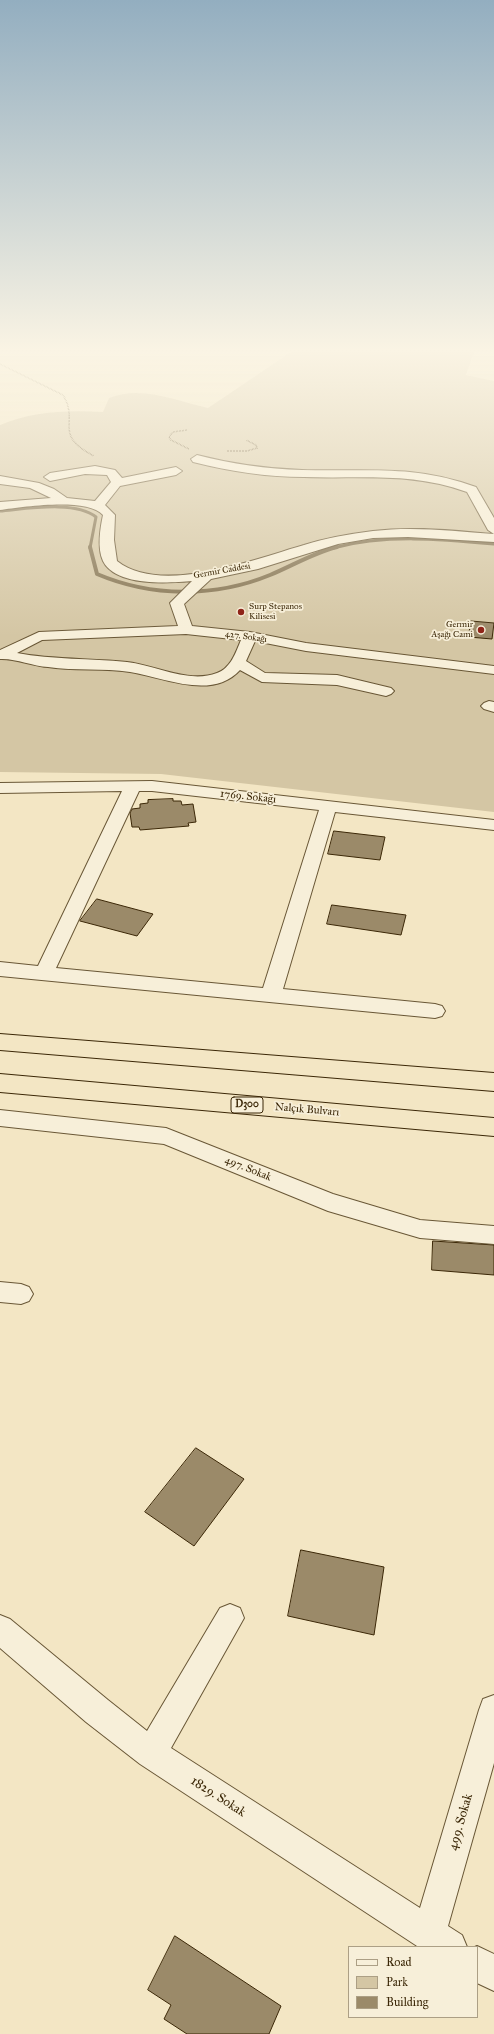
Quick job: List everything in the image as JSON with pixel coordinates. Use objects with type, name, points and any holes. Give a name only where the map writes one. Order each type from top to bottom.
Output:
[{"type":"highway","points":[[0,1042],[494,1082]]},
{"type":"highway","name":"Nalçık Bulvarı","points":[[0,1083],[494,1127]]},
{"type":"street","points":[[196,456],[230,468],[318,474],[397,472],[437,478],[472,490],[494,530]]},
{"type":"street","points":[[50,476],[94,470],[108,471],[116,479]]},
{"type":"street","points":[[0,506],[64,502],[86,502],[98,505],[116,479],[176,471]]},
{"type":"street","points":[[0,480],[34,486],[52,493],[64,502]]},
{"type":"street","name":"Germir Caddesi","points":[[98,505],[106,510],[109,516],[107,548],[109,559],[121,571],[143,578],[207,575],[248,567],[321,545],[371,535],[432,532],[494,538]]},
{"type":"street","points":[[186,630],[177,603],[207,575]]},
{"type":"street","name":"427. Sokağı","points":[[1,654],[40,636],[186,630],[250,636],[306,647],[494,670]]},
{"type":"street","points":[[1,654],[49,663],[129,667],[198,680],[212,679],[224,675],[238,663],[250,636]]},
{"type":"street","points":[[238,663],[262,677],[337,680],[386,691]]},
{"type":"street","points":[[44,973],[133,786]]},
{"type":"street","name":"1769. Sokağı","points":[[0,788],[152,786],[494,825]]},
{"type":"street","points":[[271,995],[329,805]]},
{"type":"street","points":[[0,969],[435,1011]]},
{"type":"street","name":"497. Sokak","points":[[0,1118],[166,1136],[328,1202],[420,1229],[494,1235]]},
{"type":"street","points":[[151,1753],[230,1618]]},
{"type":"street","name":"1829. Sokak","points":[[0,1629],[97,1711],[151,1753],[439,1940]]},
{"type":"street","name":"499. Sokak","points":[[439,1940],[494,1710]]},
{"type":"street","points":[[478,1964],[494,1974]]},
{"type":"path","points":[[77,447],[107,464],[116,479]]},
{"type":"path","points":[[183,447],[196,456]]},
{"type":"path","points":[[220,450],[247,451],[257,448],[256,447]]},
{"type":"green space","points":[[0,447],[494,447],[494,812],[161,774],[0,772]]},
{"type":"building","name":"Germir Aşağı Cami","points":[[471,621],[494,623],[492,639],[469,637]]},
{"type":"building","points":[[173,799],[173,801],[181,801],[182,805],[193,804],[196,822],[188,823],[189,826],[140,830],[139,827],[132,827],[130,813],[132,809],[140,808],[140,804],[148,803],[148,800]]},
{"type":"building","points":[[334,831],[385,837],[380,860],[328,854]]},
{"type":"building","points":[[97,899],[153,914],[137,936],[80,921]]},
{"type":"building","points":[[332,905],[406,915],[401,935],[327,924]]},
{"type":"building","points":[[433,1241],[494,1245],[494,1275],[432,1270]]},
{"type":"building","points":[[196,1448],[244,1479],[194,1546],[145,1512]]},
{"type":"building","points":[[301,1550],[384,1567],[374,1635],[288,1616]]},
{"type":"building","points":[[175,1936],[281,2006],[269,2034],[187,2034],[164,2019],[171,2005],[148,1990]]},
{"type":"waterway","points":[[0,511],[63,507],[87,512],[96,517],[90,547]]},
{"type":"waterway","points":[[336,547],[393,539],[433,539],[494,544]]},
{"type":"waterway","points":[[90,547],[97,574],[118,582],[139,587],[183,592],[205,591],[249,583],[311,556],[336,547]]},
{"type":"place","name":"Surp Stepanos Kilisesi","points":[[241,612]]},
{"type":"place","name":"Germir Aşağı Cami","points":[[481,630]]}]
